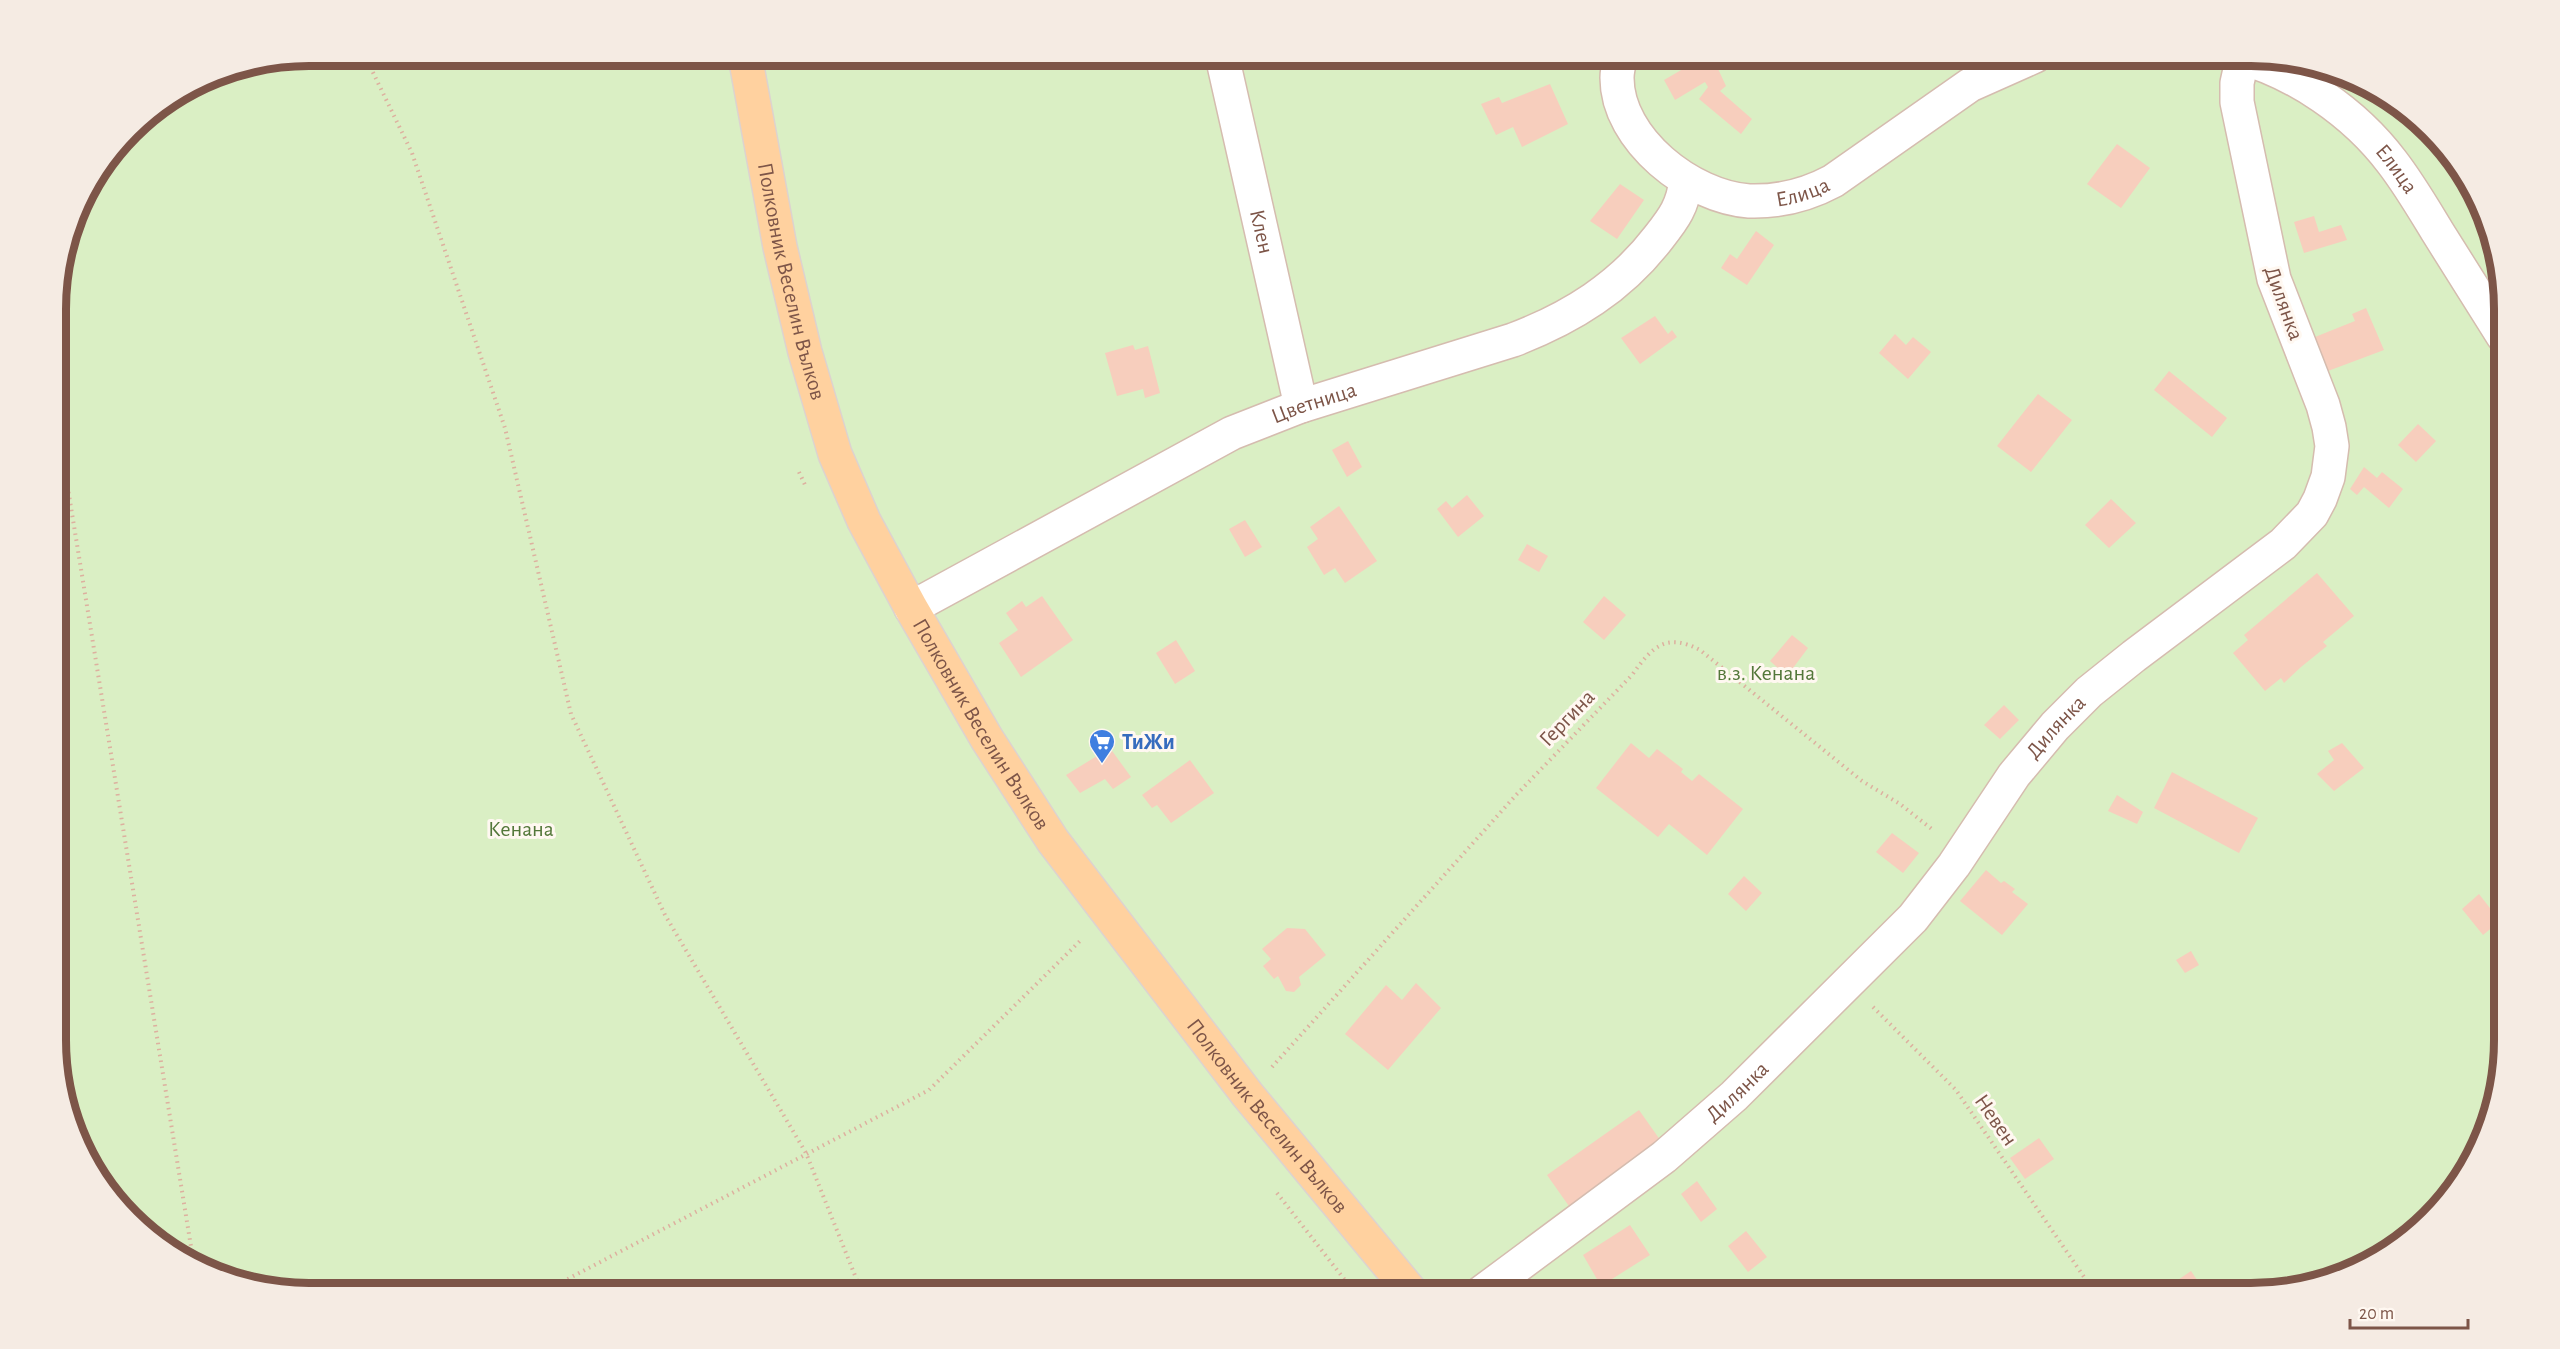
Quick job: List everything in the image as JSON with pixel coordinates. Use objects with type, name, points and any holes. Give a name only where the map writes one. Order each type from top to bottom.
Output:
[{"type":"main road","name":"Полковник Веселин Вълков","points":[[747,66],[780,247],[805,352],[835,454],[864,521],[911,608],[999,757],[1053,841],[1247,1094],[1404,1283]]},
{"type":"street","name":"Клен","points":[[1224,66],[1301,406]]},
{"type":"street","name":"Елица","points":[[1619,66],[1617,77],[1620,99],[1627,116],[1648,148],[1666,168],[1686,180],[1723,196],[1746,201],[1791,198],[1815,191],[1857,166],[1970,85],[2013,66]]},
{"type":"street","name":"Дилянка","points":[[1494,1283],[1680,1143],[1734,1095],[1849,984],[1913,918],[1963,853],[2014,775],[2055,726],[2107,677],[2301,528],[2320,499],[2328,477],[2332,446],[2329,427],[2324,405],[2274,279],[2240,124],[2237,84],[2239,66]]},
{"type":"street","name":"Елица","points":[[2266,67],[2285,75],[2320,96],[2374,141],[2392,162],[2412,192],[2494,322]]},
{"type":"street","name":"Цветница","points":[[911,608],[1202,448],[1253,424],[1301,406],[1513,340],[1546,328],[1572,314],[1600,295],[1647,252],[1684,200],[1686,180]]},
{"type":"path","points":[[370,66],[412,153],[505,428],[571,714],[665,915],[806,1153],[858,1283]]},
{"type":"path","points":[[66,478],[192,1252]]},
{"type":"path","name":"Гергина","points":[[1247,1094],[1517,794],[1632,675],[1645,658],[1664,644],[1676,640],[1700,650],[1862,781],[1900,804],[1963,853]]},
{"type":"path","points":[[560,1283],[929,1090],[1108,915]]},
{"type":"path","name":"Невен","points":[[1849,984],[1956,1090],[2088,1283]]},
{"type":"green space","name":"в.з. Кенана","points":[[2251,66],[2282,68],[2314,74],[2358,91],[2399,116],[2423,137],[2444,161],[2475,216],[2486,246],[2492,278],[2494,309],[2494,1040],[2492,1071],[2486,1103],[2469,1147],[2453,1175],[2434,1200],[2411,1223],[2386,1242],[2358,1258],[2314,1275],[2282,1281],[2251,1283],[309,1283],[278,1281],[246,1275],[202,1258],[161,1233],[137,1212],[116,1188],[85,1133],[74,1103],[68,1071],[66,1040],[66,309],[68,278],[74,246],[91,202],[116,161],[137,137],[161,116],[202,91],[246,74],[293,67]]},
{"type":"building","points":[[1043,66],[1073,66],[1073,67],[1043,70]]},
{"type":"building","points":[[1688,66],[1717,66],[1726,86],[1720,91],[1752,119],[1741,134],[1699,99],[1708,87],[1705,82],[1675,100],[1664,80]]},
{"type":"building","points":[[1550,84],[1568,124],[1522,147],[1513,127],[1496,135],[1481,104],[1499,97],[1502,103]]},
{"type":"building","points":[[2117,144],[2150,168],[2121,208],[2087,184]]},
{"type":"building","points":[[1620,184],[1644,200],[1617,239],[1590,221]]},
{"type":"building","points":[[2314,216],[2319,232],[2341,225],[2347,240],[2304,253],[2294,222]]},
{"type":"building","points":[[1756,231],[1774,245],[1747,285],[1721,268],[1730,254],[1737,259]]},
{"type":"building","points":[[2366,308],[2384,350],[2328,371],[2315,337],[2355,321],[2352,314]]},
{"type":"building","points":[[1655,316],[1668,334],[1672,330],[1677,337],[1640,364],[1621,338]]},
{"type":"building","points":[[1895,334],[1906,345],[1913,337],[1931,352],[1908,379],[1879,353]]},
{"type":"building","points":[[1133,345],[1135,350],[1148,346],[1160,393],[1145,398],[1143,389],[1117,396],[1105,353]]},
{"type":"building","points":[[2169,371],[2227,418],[2212,437],[2154,390]]},
{"type":"building","points":[[2038,394],[2072,420],[2031,472],[1997,446]]},
{"type":"building","points":[[2418,424],[2436,441],[2416,462],[2398,445]]},
{"type":"building","points":[[1348,441],[1362,467],[1347,477],[1332,450]]},
{"type":"building","points":[[2364,467],[2377,478],[2382,472],[2403,489],[2389,508],[2364,487],[2357,495],[2350,489]]},
{"type":"building","points":[[1467,495],[1484,516],[1458,537],[1437,509],[1446,501],[1452,508]]},
{"type":"building","points":[[2111,499],[2136,523],[2109,548],[2085,525]]},
{"type":"building","points":[[1339,506],[1377,561],[1345,583],[1335,568],[1324,575],[1307,547],[1318,539],[1310,527]]},
{"type":"building","points":[[1245,520],[1262,547],[1245,557],[1229,529]]},
{"type":"building","points":[[1527,544],[1548,556],[1539,572],[1518,560]]},
{"type":"building","points":[[2317,573],[2354,616],[2323,642],[2327,646],[2284,683],[2281,678],[2265,691],[2233,653],[2248,640],[2244,635]]},
{"type":"building","points":[[1042,596],[1073,640],[1021,677],[999,643],[1018,630],[1006,613],[1022,601],[1026,607]]},
{"type":"building","points":[[1604,596],[1626,615],[1604,640],[1583,622]]},
{"type":"building","points":[[1792,635],[1808,648],[1787,676],[1770,661]]},
{"type":"building","points":[[1176,640],[1195,671],[1175,684],[1156,653]]},
{"type":"building","points":[[2004,705],[2019,720],[2000,739],[1984,725]]},
{"type":"building","points":[[1631,743],[1649,758],[1657,749],[1683,769],[1681,772],[1692,781],[1699,774],[1743,809],[1707,855],[1669,824],[1658,837],[1596,788]]},
{"type":"building","points":[[2342,743],[2364,768],[2334,791],[2317,774],[2334,760],[2328,751]]},
{"type":"building","name":"ТиЖи","points":[[1110,748],[1131,777],[1113,789],[1105,779],[1080,793],[1066,775]]},
{"type":"building","points":[[1190,760],[1214,793],[1171,823],[1157,805],[1152,808],[1142,795]]},
{"type":"building","points":[[2172,772],[2258,818],[2239,853],[2154,808]]},
{"type":"building","points":[[2117,795],[2143,812],[2137,824],[2108,811]]},
{"type":"building","points":[[1892,833],[1919,853],[1903,873],[1876,852]]},
{"type":"building","points":[[1986,870],[2001,883],[2004,881],[2015,889],[2012,892],[2028,904],[2002,935],[1960,901]]},
{"type":"building","points":[[1744,876],[1762,893],[1746,911],[1728,894]]},
{"type":"building","points":[[2479,894],[2494,913],[2494,926],[2483,935],[2462,909]]},
{"type":"building","points":[[1287,928],[1305,929],[1326,955],[1299,977],[1301,985],[1294,992],[1286,991],[1278,976],[1274,979],[1263,966],[1271,959],[1262,949]]},
{"type":"building","points":[[2191,951],[2199,965],[2185,973],[2176,960]]},
{"type":"building","points":[[1416,983],[1441,1008],[1388,1070],[1345,1034],[1386,985],[1402,1000]]},
{"type":"building","points":[[1639,1110],[1663,1144],[1571,1209],[1547,1175]]},
{"type":"building","points":[[2039,1138],[2054,1159],[2025,1179],[2010,1158]]},
{"type":"building","points":[[1697,1181],[1717,1209],[1701,1222],[1681,1194]]},
{"type":"building","points":[[1630,1225],[1650,1255],[1606,1283],[1599,1283],[1583,1255]]},
{"type":"building","points":[[1746,1231],[1767,1257],[1748,1272],[1728,1246]]},
{"type":"building","points":[[2191,1271],[2199,1283],[2173,1283]]},
{"type":"place","name":"ТиЖи","points":[[1102,765]]},
{"type":"park label","name":"Кенана","points":[[521,829]]}]
